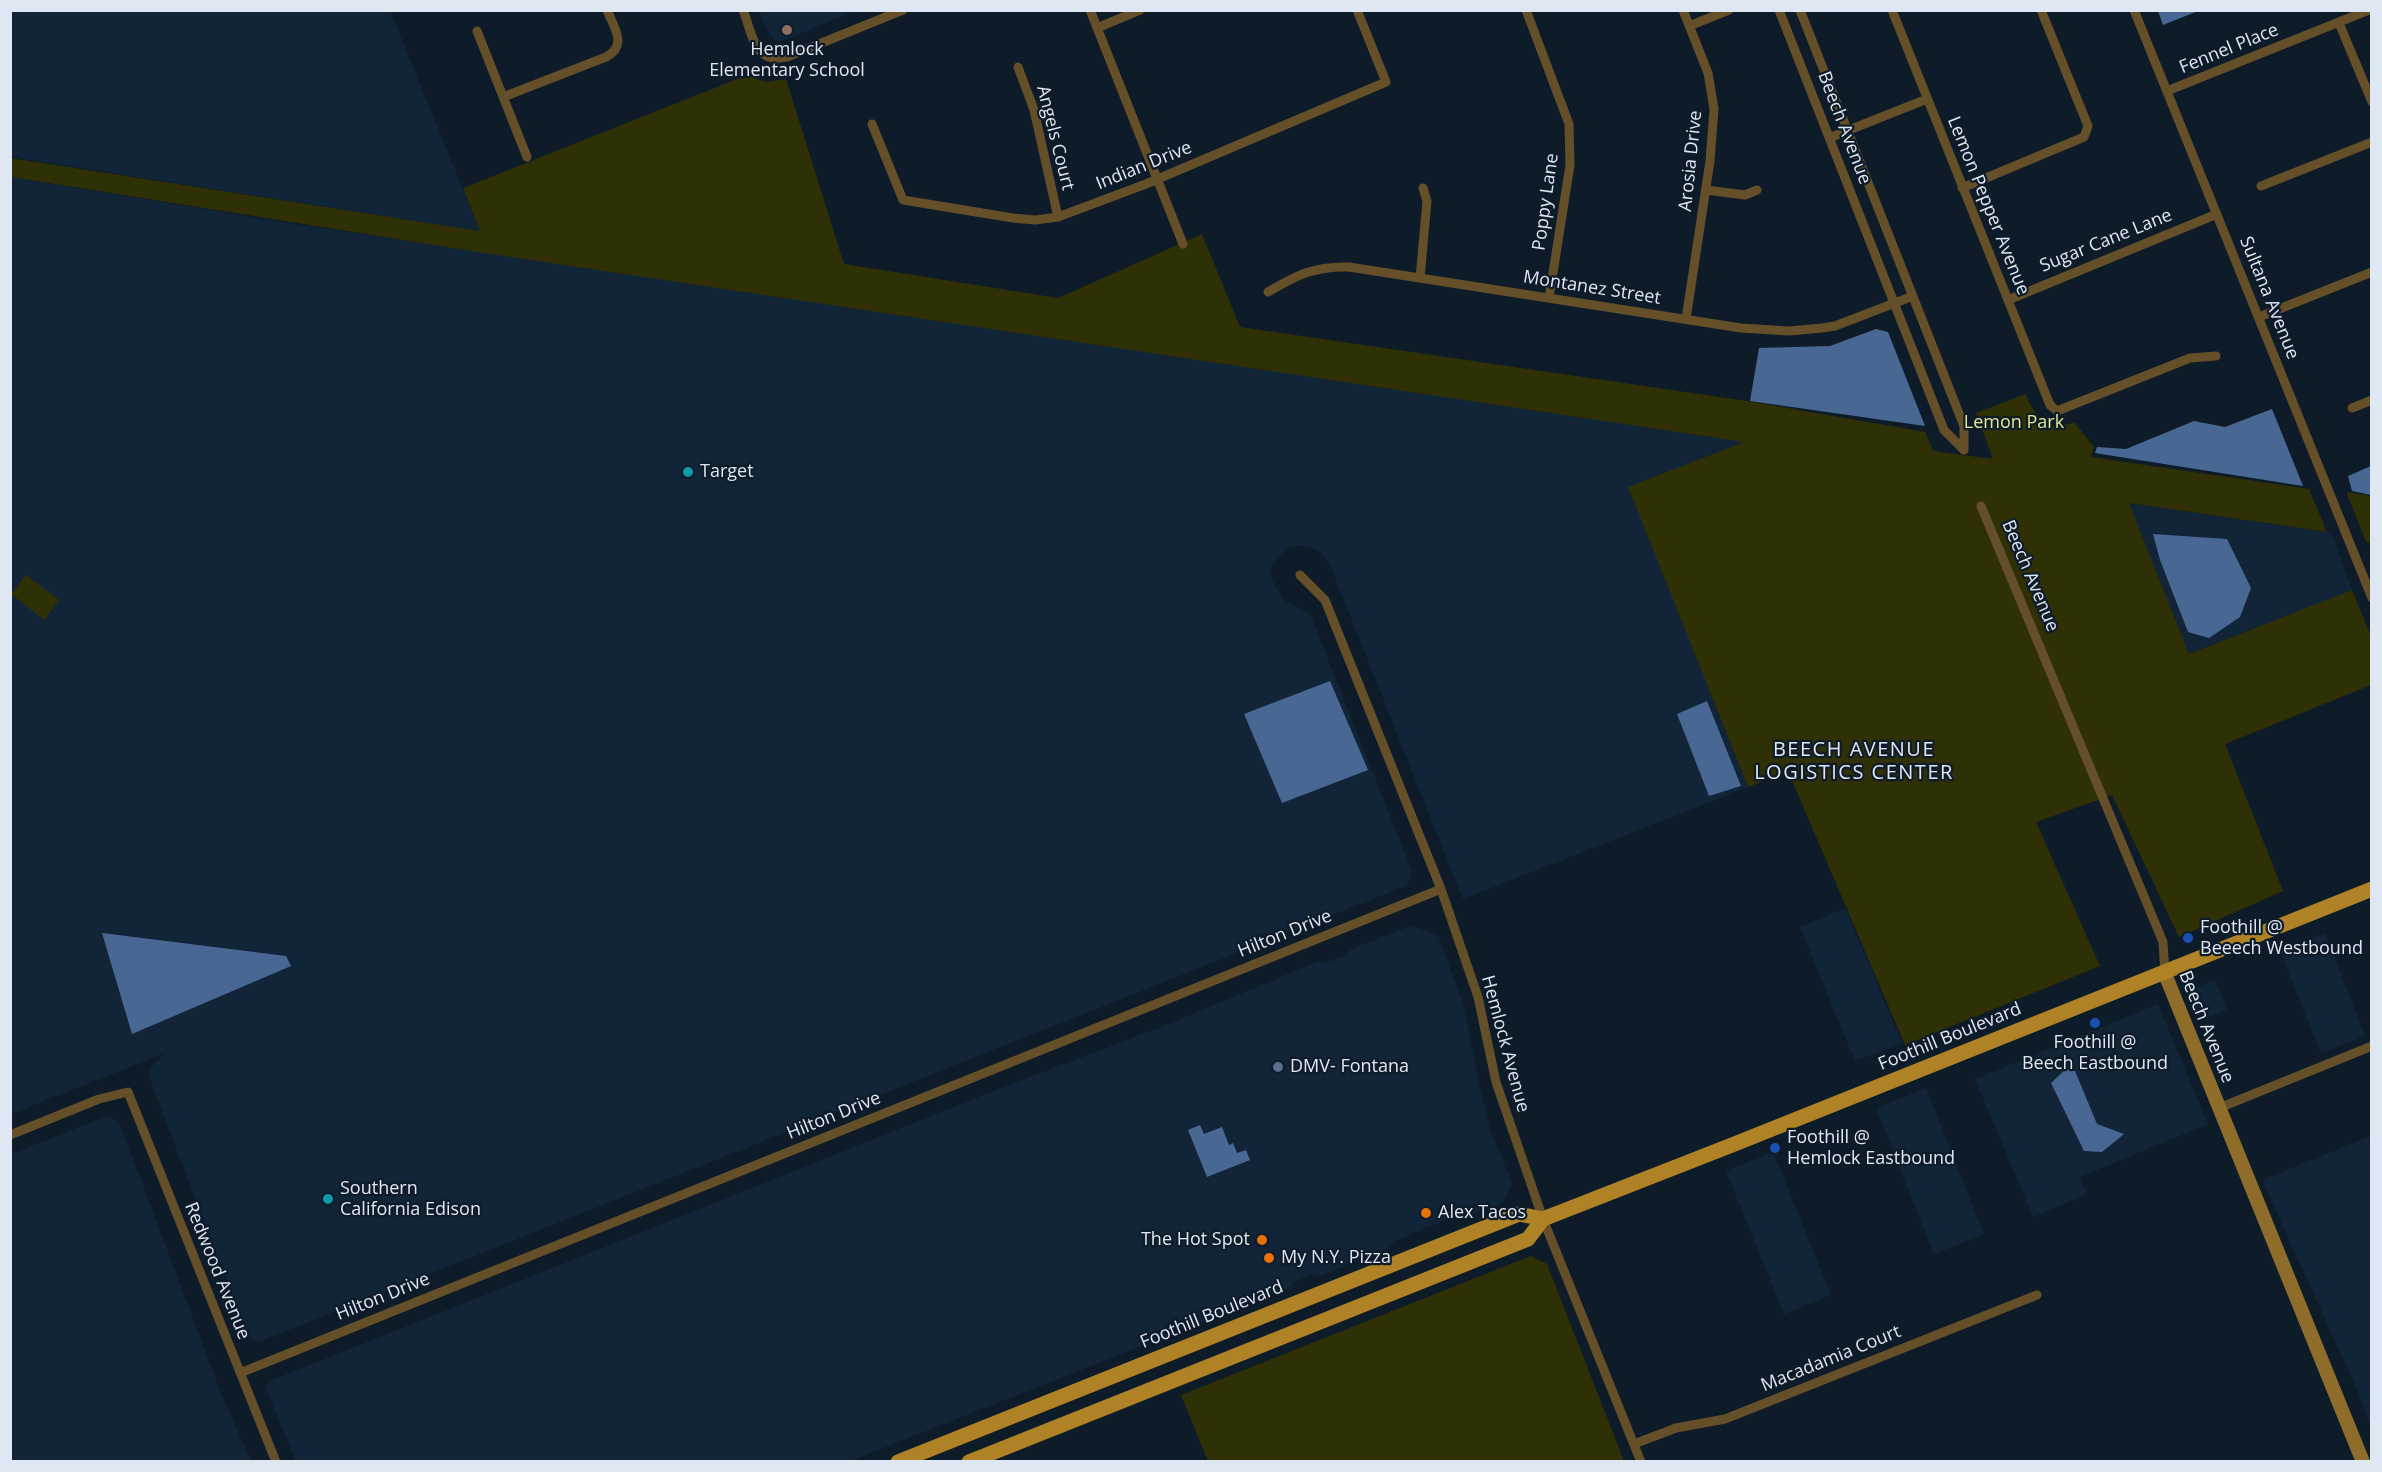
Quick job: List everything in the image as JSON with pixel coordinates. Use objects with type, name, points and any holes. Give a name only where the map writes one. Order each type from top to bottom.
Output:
[{"type":"main road","name":"Foothill Boulevard","points":[[970,1461],[1528,1239],[1543,1219],[2372,890]]},
{"type":"main road","name":"Beech Avenue","points":[[2164,974],[2363,1461]]},
{"type":"main road","name":"Foothill Boulevard","points":[[898,1461],[1519,1214],[1543,1219]]},
{"type":"street","points":[[503,97],[606,57],[618,47],[617,34],[607,10]]},
{"type":"street","points":[[743,10],[757,46],[768,59],[787,57],[903,10]]},
{"type":"street","points":[[1090,10],[1183,244]]},
{"type":"street","points":[[1096,28],[1140,10]]},
{"type":"street","name":"Indian Drive","points":[[872,124],[903,200],[1013,218],[1058,217],[1157,179],[1386,82],[1357,10]]},
{"type":"street","name":"Poppy Lane","points":[[1526,10],[1569,124],[1570,165],[1549,298]]},
{"type":"street","name":"Arosia Drive","points":[[1683,10],[1708,73],[1714,109],[1706,190],[1686,319]]},
{"type":"street","points":[[1689,26],[1729,10]]},
{"type":"street","name":"Beech Avenue","points":[[1779,10],[1944,430],[1964,450],[1964,426],[1800,10]]},
{"type":"street","name":"Lemon Pepper Avenue","points":[[1892,10],[2050,405],[2057,411],[2190,358],[2216,356]]},
{"type":"street","points":[[1962,188],[2084,137],[2088,126],[2041,10]]},
{"type":"street","name":"Sultana Avenue","points":[[2134,10],[2372,598]]},
{"type":"street","name":"Fennel Place","points":[[2167,91],[2369,10]]},
{"type":"street","points":[[2339,23],[2372,102]]},
{"type":"street","points":[[477,31],[527,157]]},
{"type":"street","name":"Angels Court","points":[[1018,67],[1034,110],[1058,217]]},
{"type":"street","points":[[1829,138],[1927,99]]},
{"type":"street","points":[[2261,186],[2372,142]]},
{"type":"street","points":[[1420,278],[1427,201],[1423,188]]},
{"type":"street","points":[[1706,190],[1745,195],[1757,190]]},
{"type":"street","name":"Sugar Cane Lane","points":[[2008,300],[2217,214]]},
{"type":"street","name":"Montanez Street","points":[[1268,292],[1297,274],[1320,268],[1349,267],[1766,330],[1810,330],[1835,326],[1913,296]]},
{"type":"street","points":[[2259,317],[2372,272]]},
{"type":"street","points":[[2352,408],[2372,400]]},
{"type":"street","name":"Beech Avenue","points":[[1981,506],[2163,942],[2164,974]]},
{"type":"street","name":"Hemlock Avenue","points":[[1300,575],[1325,600],[1440,889],[1478,997],[1496,1082],[1543,1219],[1641,1461]]},
{"type":"street","name":"Hilton Drive","points":[[240,1372],[1440,889]]},
{"type":"street","points":[[2219,1108],[2372,1046]]},
{"type":"street","name":"Redwood Avenue","points":[[10,1135],[99,1100],[128,1092],[276,1461]]},
{"type":"street","name":"Macadamia Court","points":[[1634,1444],[1677,1428],[1725,1419],[2037,1295]]},
{"type":"shaded area","points":[[10,11],[390,11],[480,231],[11,157]]},
{"type":"shaded area","name":"Hemlock Elementary School","points":[[759,11],[855,11],[779,42],[770,36]]},
{"type":"shaded area","points":[[10,177],[289,223],[1746,442],[1628,487],[1748,787],[1463,899],[1330,565],[1322,553],[1309,546],[1291,546],[1272,564],[1271,578],[1283,600],[1310,614],[1412,871],[1408,885],[258,1342],[249,1338],[152,1085],[148,1071],[165,1053],[11,1114]]},
{"type":"shaded area","points":[[2128,503],[2332,533],[2352,590],[2189,654]]},
{"type":"shaded area","points":[[1845,908],[1902,1043],[1855,1061],[1800,927]]},
{"type":"shaded area","points":[[1410,926],[1438,935],[1465,1009],[1490,1129],[1512,1183],[1504,1202],[1478,1212],[1455,1216],[1398,1240],[1386,1249],[1317,1277],[1311,1274],[1294,1282],[1291,1287],[850,1461],[296,1461],[266,1389],[270,1381],[999,1089],[1166,1025],[1319,961],[1324,963],[1348,955],[1349,950]]},
{"type":"shaded area","points":[[2325,933],[2365,1036],[2321,1053],[2280,951]]},
{"type":"shaded area","points":[[2215,980],[2227,1010],[2197,1022],[2185,992]]},
{"type":"shaded area","points":[[2158,1004],[2208,1124],[2080,1177],[2087,1194],[2033,1217],[1975,1079]]},
{"type":"shaded area","points":[[1926,1088],[1984,1234],[1934,1254],[1876,1108]]},
{"type":"shaded area","points":[[108,1116],[119,1122],[222,1396],[251,1461],[11,1461],[11,1154]]},
{"type":"shaded area","points":[[2371,1136],[2371,1427],[2356,1387],[2262,1180]]},
{"type":"shaded area","points":[[1773,1152],[1831,1295],[1784,1314],[1726,1171]]},
{"type":"green space","name":"Lemon Park","points":[[750,74],[763,81],[786,79],[844,264],[1058,298],[1202,234],[1240,327],[1747,401],[1925,432],[1933,451],[1993,459],[1976,413],[2026,394],[2033,409],[2050,424],[2065,425],[2074,422],[2094,447],[2091,457],[2309,489],[2327,532],[2129,503],[2189,654],[2352,590],[2371,636],[2371,685],[2225,744],[2283,891],[2179,937],[2112,795],[2036,822],[2100,966],[1905,1045],[1788,771],[1748,787],[1628,487],[1744,442],[484,253],[11,177],[10,158],[480,231],[463,188]]},
{"type":"green space","points":[[2349,492],[2371,496],[2371,543],[2366,542],[2347,494]]},
{"type":"green space","points":[[26,575],[59,600],[44,620],[11,594]]},
{"type":"green space","points":[[1531,1256],[1547,1264],[1624,1461],[1208,1461],[1181,1395]]},
{"type":"water","points":[[2158,11],[2198,11],[2163,25]]},
{"type":"water","points":[[1876,329],[1888,332],[1925,426],[1750,401],[1759,348],[1830,346]]},
{"type":"water","points":[[2272,409],[2303,486],[2095,453],[2097,447],[2126,449],[2194,421],[2225,427]]},
{"type":"water","points":[[2371,466],[2371,495],[2352,491],[2348,476]]},
{"type":"water","points":[[2153,534],[2227,539],[2251,588],[2240,617],[2209,638],[2188,632],[2160,560]]},
{"type":"water","points":[[1330,681],[1368,770],[1282,803],[1244,714]]},
{"type":"water","points":[[1707,701],[1741,786],[1709,796],[1677,714]]},
{"type":"water","points":[[102,933],[286,956],[291,966],[132,1034]]},
{"type":"water","points":[[2066,1069],[2075,1071],[2097,1124],[2124,1134],[2102,1152],[2084,1151],[2051,1083]]},
{"type":"water","points":[[1200,1125],[1204,1134],[1222,1127],[1229,1145],[1233,1143],[1237,1153],[1246,1150],[1250,1160],[1207,1177],[1188,1130]]},
{"type":"place","name":"Hemlock Elementary School","points":[[787,30]]},
{"type":"place","name":"Target","points":[[688,472]]},
{"type":"place","name":"Foothill @ Beeech Westbound","points":[[2188,938]]},
{"type":"place","name":"Foothill @ Beech Eastbound","points":[[2095,1023]]},
{"type":"place","name":"DMV- Fontana","points":[[1278,1067]]},
{"type":"place","name":"Foothill @ Hemlock Eastbound","points":[[1775,1148]]},
{"type":"place","name":"Southern California Edison","points":[[328,1199]]},
{"type":"place","name":"Alex Tacos","points":[[1426,1213]]},
{"type":"place","name":"The Hot Spot","points":[[1262,1240]]},
{"type":"place","name":"My N.Y. Pizza","points":[[1269,1258]]},
{"type":"district","name":"BEECH AVENUE LOGISTICS CENTER","points":[[1854,762]]}]
